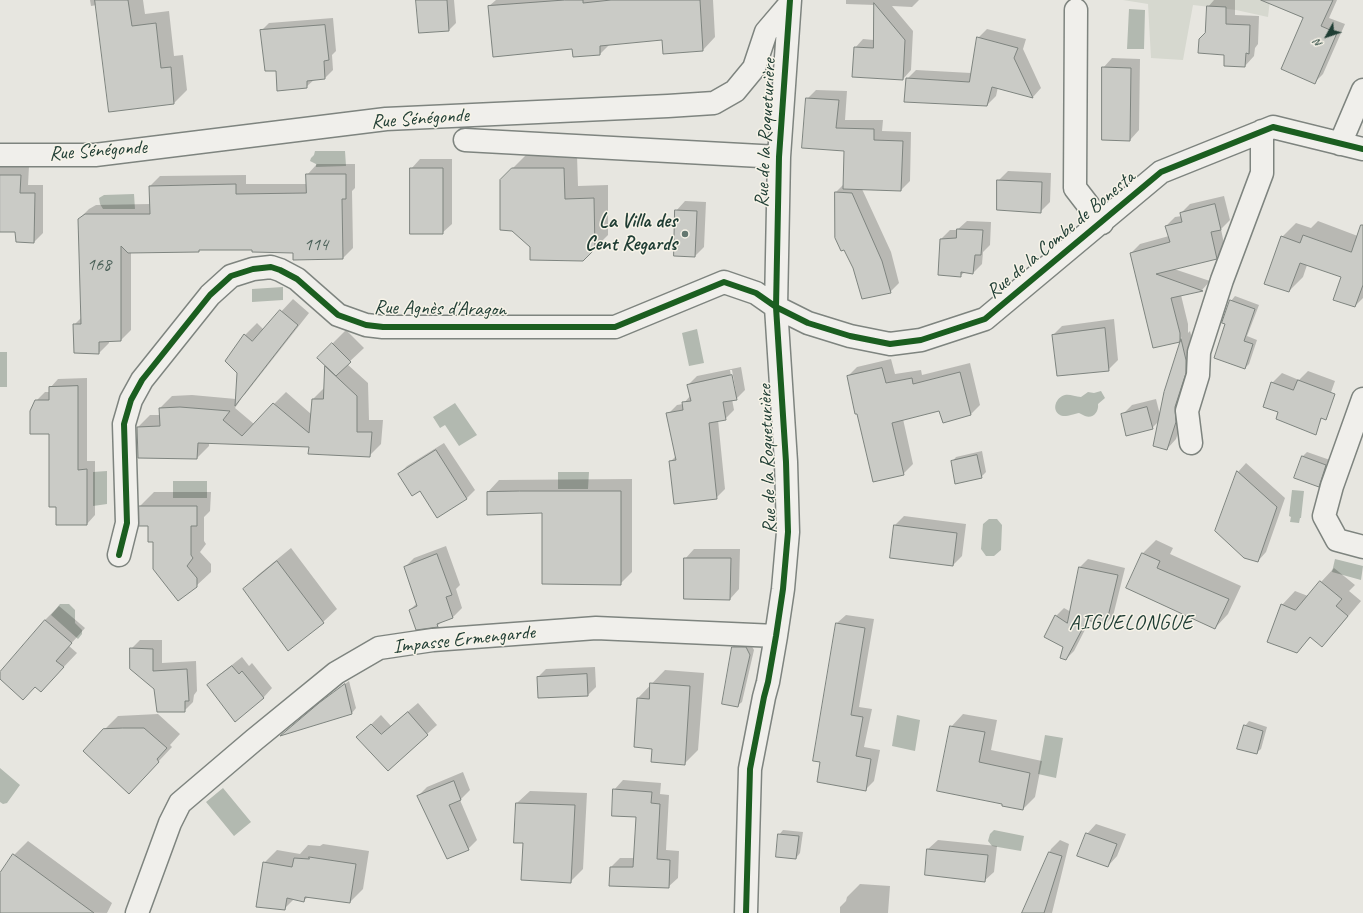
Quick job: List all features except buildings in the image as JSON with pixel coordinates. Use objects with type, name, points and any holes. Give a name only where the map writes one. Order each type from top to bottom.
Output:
[{"type":"street","name":"Rue Sénégonde","points":[[0,154],[95,155],[386,119],[714,103],[735,91],[754,68],[766,32],[790,3]]},
{"type":"street","name":"Rue de la Roqueturière","points":[[746,913],[750,769],[776,636],[783,589],[788,532],[786,462],[776,307],[779,157],[790,3]]},
{"type":"street","name":"Rue de la Combe de Bonesta","points":[[1076,10],[1075,188],[1102,223]]},
{"type":"street","points":[[1340,144],[1363,90]]},
{"type":"street","name":"Rue de la Combe de Bonesta","points":[[776,307],[808,323],[850,336],[890,344],[921,340],[986,319],[1161,172],[1273,127],[1363,149]]},
{"type":"street","points":[[1191,443],[1187,411],[1198,375],[1199,352],[1222,280],[1262,173],[1262,132]]},
{"type":"street","points":[[465,140],[779,157]]},
{"type":"street","name":"Rue Agnès d'Aragon","points":[[119,555],[127,523],[124,424],[131,400],[142,380],[210,295],[231,276],[253,269],[271,267],[280,270],[297,279],[338,315],[366,325],[382,327],[615,326],[724,282],[756,293],[776,307]]},
{"type":"street","points":[[1363,400],[1332,486],[1324,516],[1337,540],[1363,547]]},
{"type":"street","name":"Impasse Ermengarde","points":[[137,913],[170,823],[180,803],[336,672],[379,648],[433,640],[596,628],[776,636]]},
{"type":"shaded area","points":[[1123,0],[1270,0],[1268,17],[1236,10],[1193,5],[1183,60],[1151,58],[1148,4]]},
{"type":"shaded area","points":[[1129,9],[1145,10],[1144,49],[1127,49]]},
{"type":"shaded area","points":[[315,151],[345,151],[346,166],[316,167],[316,164],[310,161]]},
{"type":"shaded area","points":[[134,194],[135,209],[103,209],[100,204],[99,198],[104,195]]},
{"type":"shaded area","points":[[283,287],[283,300],[252,302],[252,289]]},
{"type":"shaded area","points":[[697,329],[704,363],[689,366],[682,333]]},
{"type":"shaded area","points":[[0,352],[7,352],[7,387],[0,387]]},
{"type":"shaded area","points":[[1101,391],[1105,398],[1098,404],[1098,410],[1091,417],[1079,413],[1062,416],[1057,413],[1055,407],[1057,401],[1062,396],[1067,395],[1081,397],[1088,392],[1094,393]]},
{"type":"shaded area","points":[[455,403],[477,435],[459,446],[445,425],[440,428],[433,417]]},
{"type":"shaded area","points":[[107,471],[107,504],[93,506],[93,472]]},
{"type":"shaded area","points":[[558,472],[589,472],[588,489],[558,489]]},
{"type":"shaded area","points":[[173,481],[207,481],[207,498],[173,498]]},
{"type":"shaded area","points":[[1292,490],[1304,491],[1301,518],[1299,523],[1290,522],[1291,517],[1289,516]]},
{"type":"shaded area","points":[[989,519],[997,519],[1002,525],[1001,550],[994,556],[986,556],[981,549],[983,524]]},
{"type":"shaded area","points":[[1335,559],[1363,566],[1361,580],[1332,572]]},
{"type":"shaded area","points":[[60,604],[69,604],[75,610],[75,623],[82,630],[82,634],[78,639],[51,615]]},
{"type":"shaded area","points":[[897,715],[920,720],[915,751],[892,746]]},
{"type":"shaded area","points":[[1045,735],[1063,738],[1056,778],[1038,774]]},
{"type":"shaded area","points":[[0,768],[20,785],[7,803],[3,804],[0,802]]},
{"type":"shaded area","points":[[223,788],[251,822],[234,836],[206,802]]},
{"type":"shaded area","points":[[994,830],[1024,836],[1021,851],[992,846],[988,841],[990,834]]},
{"type":"cycle path","points":[[746,913],[750,769],[776,636],[783,589],[788,532],[786,462],[776,307],[779,157],[790,0]]},
{"type":"cycle path","points":[[119,555],[127,523],[124,424],[131,400],[142,380],[210,295],[231,276],[253,269],[271,267],[280,270],[297,279],[338,315],[366,325],[383,327],[615,327],[724,282],[756,293],[776,307],[808,323],[850,336],[890,344],[921,340],[985,319],[1161,172],[1273,127],[1363,149]]},
{"type":"place","name":"La Villa des Cent Regards","points":[[685,234]]},
{"type":"district","name":"AIGUELONGUE","points":[[1131,623]]}]
